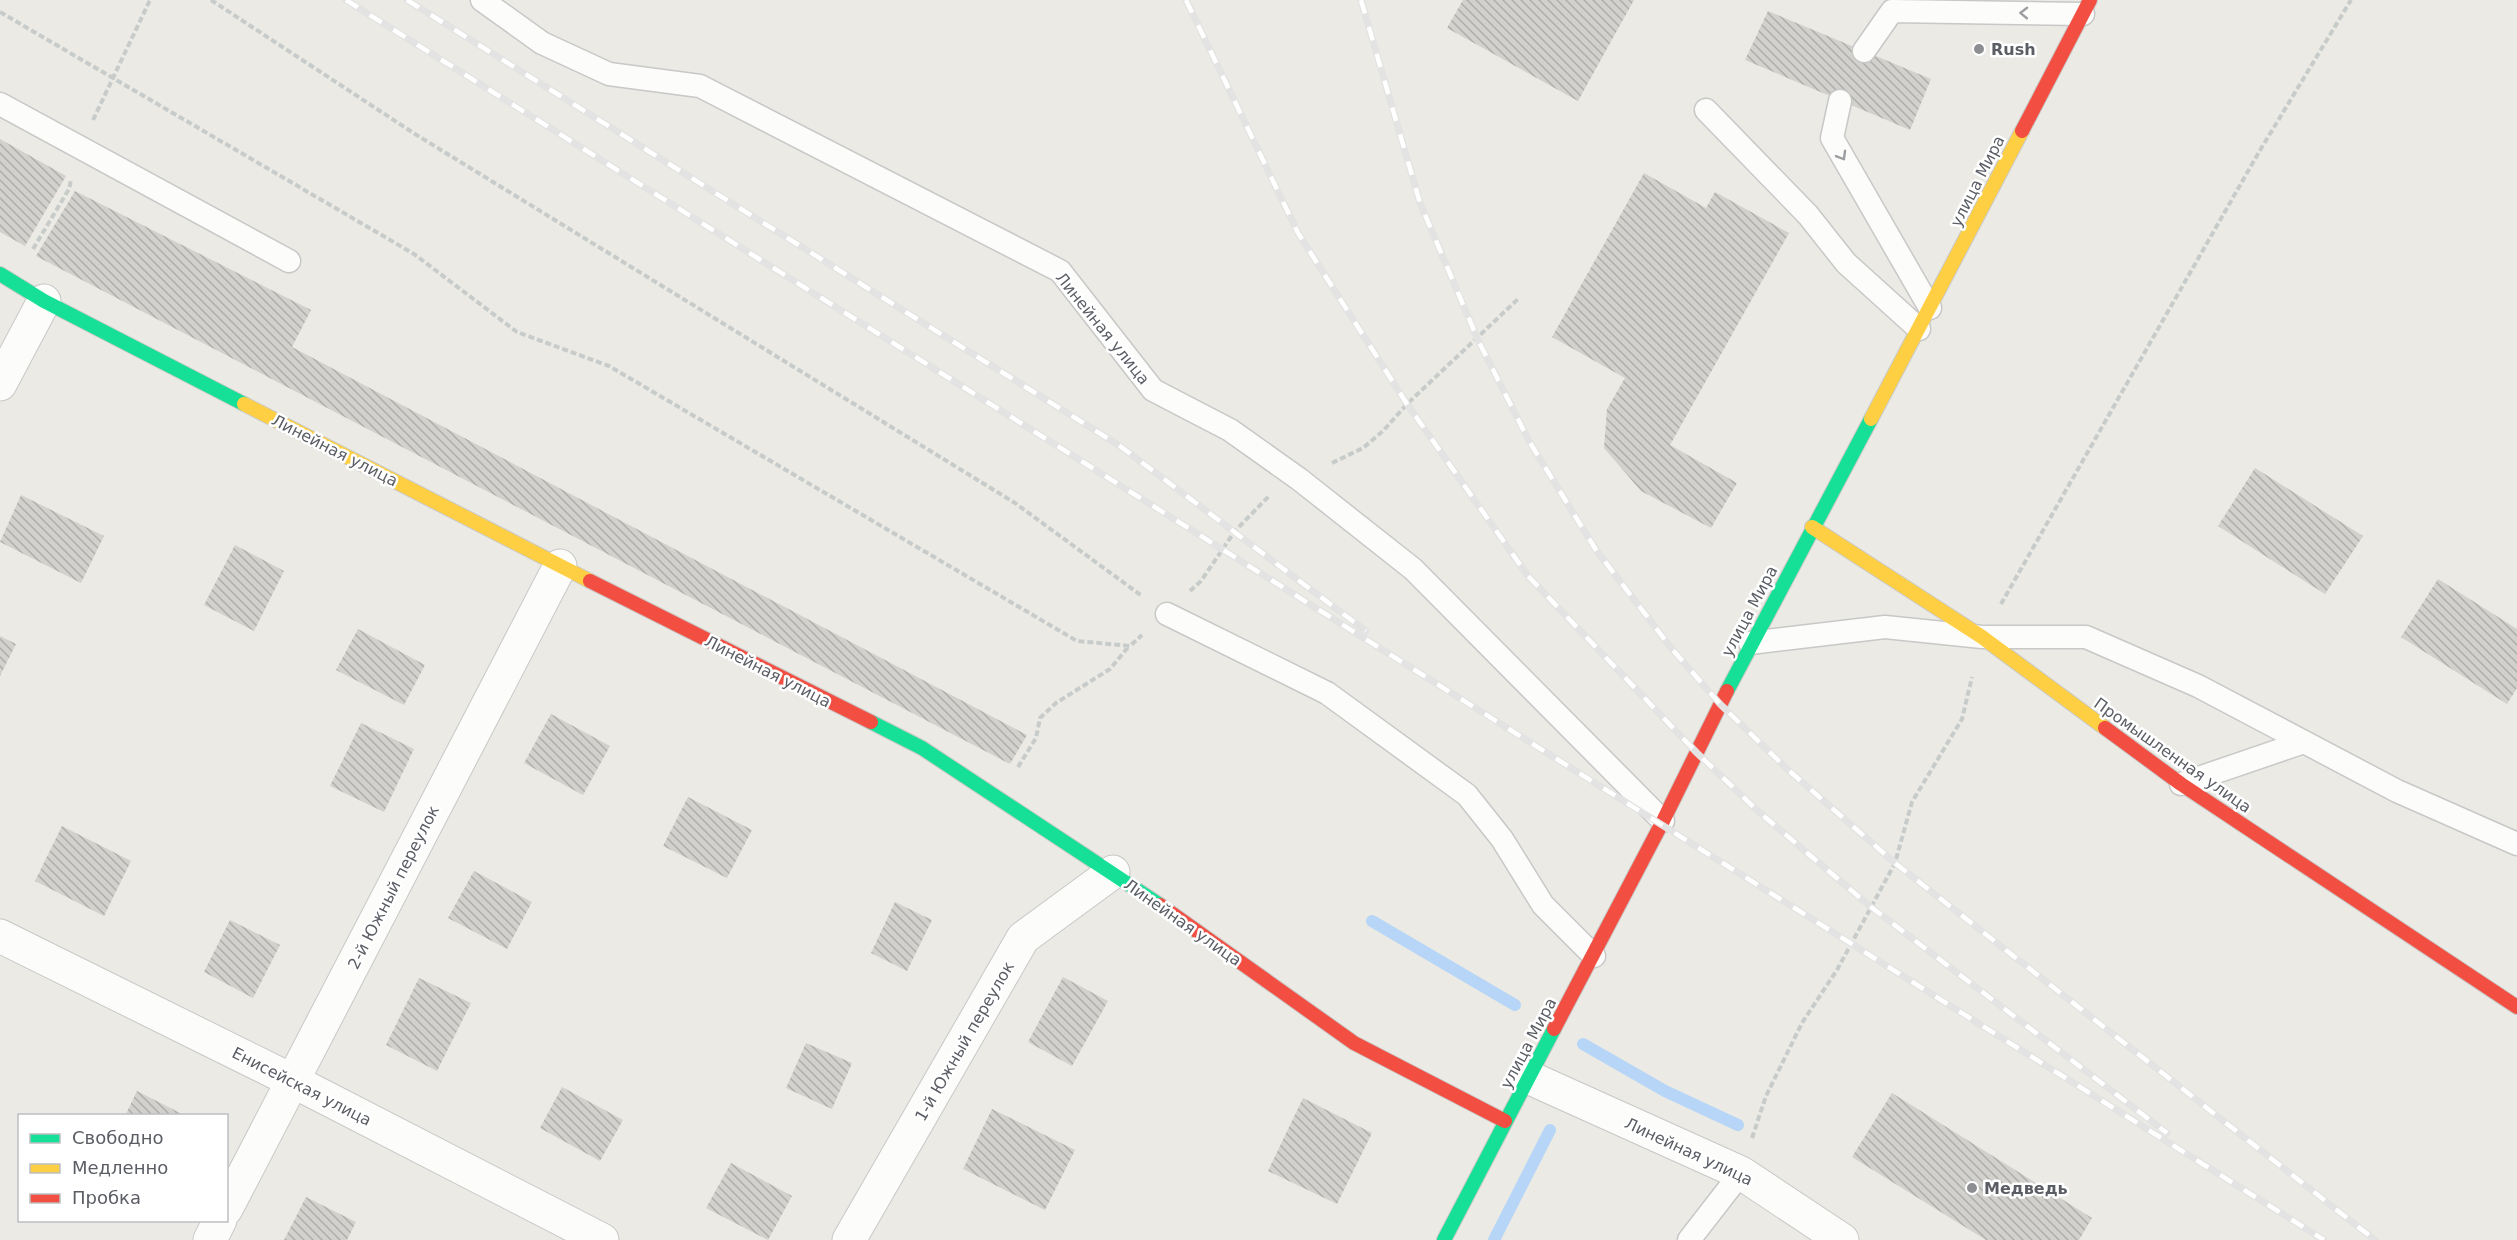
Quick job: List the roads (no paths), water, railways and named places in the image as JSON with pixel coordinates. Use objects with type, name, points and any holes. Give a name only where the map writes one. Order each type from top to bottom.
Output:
[{"type":"street","name":"улица Мира","points":[[1444,1240],[1528,1077],[1594,957],[1750,643],[1930,308],[2086,7]]},
{"type":"street","name":"Линейная улица","points":[[0,274],[44,301],[560,566],[922,748],[1113,872],[1354,1043],[1505,1121]]},
{"type":"street","points":[[0,384],[44,301]]},
{"type":"street","name":"Промышленная улица","points":[[1812,528],[1982,637],[2181,784],[2517,1007]]},
{"type":"street","name":"2-й Южный переулок","points":[[228,1205],[560,566]]},
{"type":"street","name":"1-й Южный переулок","points":[[849,1240],[1023,938],[1113,872]]},
{"type":"street","name":"Енисейская улица","points":[[0,936],[293,1081],[602,1240]]},
{"type":"street","name":"Линейная улица","points":[[1528,1077],[1742,1173],[1842,1240]]},
{"type":"street","points":[[210,1240],[219,1222]]},
{"type":"lane","name":"Линейная улица","points":[[482,0],[542,43],[609,74],[700,86],[1060,271],[1153,390],[1230,430],[1299,479],[1413,569],[1663,821]]},
{"type":"lane","points":[[1864,51],[1892,11],[2086,7]]},
{"type":"lane","points":[[1840,101],[1832,138],[1930,308]]},
{"type":"lane","points":[[0,104],[289,261]]},
{"type":"lane","points":[[1706,110],[1808,215],[1846,263],[1918,329]]},
{"type":"lane","points":[[1167,614],[1328,693],[1467,795],[1502,838],[1543,905],[1594,957]]},
{"type":"lane","points":[[1750,643],[1885,627],[1982,637],[2086,637],[2198,686],[2397,791],[2517,844]]},
{"type":"lane","points":[[2181,784],[2304,742]]},
{"type":"lane","points":[[1689,1240],[1742,1173]]},
{"type":"waterway","points":[[1372,921],[1515,1005]]},
{"type":"waterway","points":[[1583,1044],[1665,1091],[1738,1125]]},
{"type":"waterway","points":[[1494,1240],[1550,1130]]},
{"type":"railway","points":[[346,0],[2324,1240]]},
{"type":"railway","points":[[407,0],[1120,446],[1366,631]]},
{"type":"railway","points":[[1186,0],[1298,233],[1407,404],[1528,576],[1697,753],[1759,812],[1871,907],[2167,1133]]},
{"type":"railway","points":[[1361,0],[1420,203],[1478,340],[1529,441],[1596,550],[1672,649],[1720,704],[1786,768],[1895,863],[2375,1240]]},
{"type":"place","name":"Rush","points":[[1979,49]]},
{"type":"place","name":"Медведь","points":[[1972,1188]]}]
